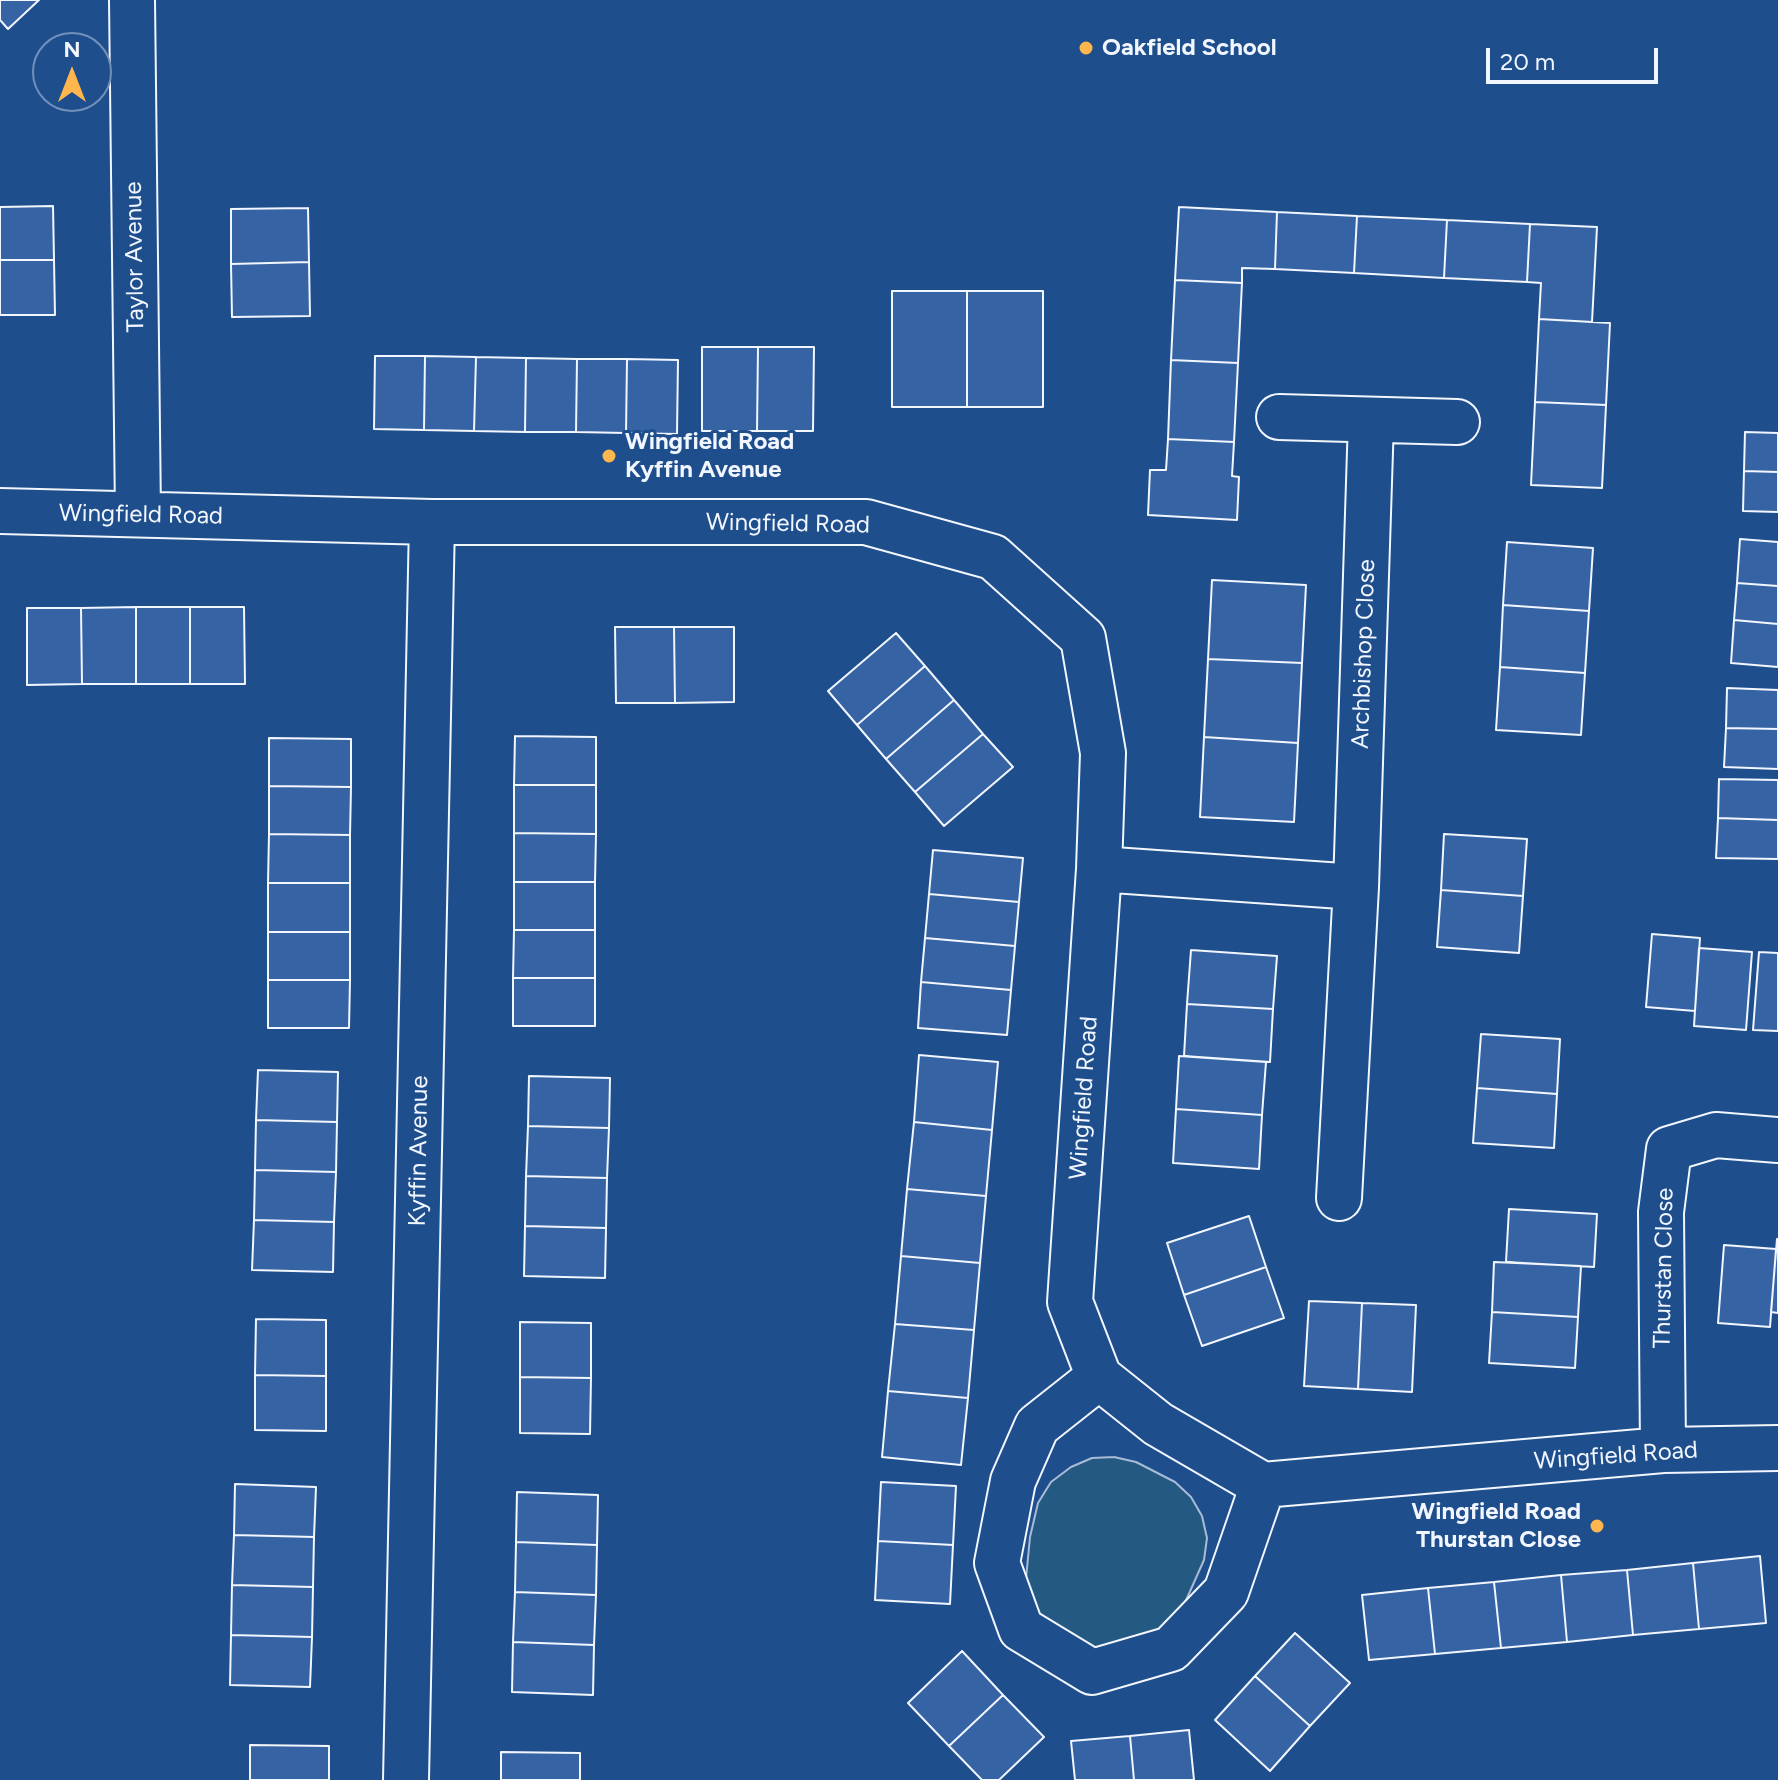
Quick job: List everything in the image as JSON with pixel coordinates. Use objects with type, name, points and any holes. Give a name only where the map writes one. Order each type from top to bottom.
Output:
[{"type":"street","name":"Taylor Avenue","points":[[132,0],[138,514]]},
{"type":"street","points":[[1279,417],[1457,422]]},
{"type":"street","name":"Archbishop Close","points":[[1339,1198],[1356,887],[1371,420]]},
{"type":"street","name":"Wingfield Road","points":[[0,511],[432,522],[866,522],[993,557],[1083,638],[1103,753],[1099,869],[1070,1302],[1099,1377]]},
{"type":"street","name":"Kyffin Avenue","points":[[406,1780],[432,522]]},
{"type":"street","points":[[1099,869],[1356,887]]},
{"type":"street","name":"Thurstan Close","points":[[1663,1450],[1661,1212],[1669,1149],[1716,1135],[1778,1140]]},
{"type":"street","points":[[1099,1377],[1158,1424],[1263,1485],[1226,1592],[1171,1649],[1092,1672],[1021,1629],[997,1563],[1013,1481],[1037,1426],[1099,1377]]},
{"type":"street","name":"Wingfield Road","points":[[1263,1485],[1663,1450],[1778,1448]]},
{"type":"shaded area","points":[[1114,1457],[1136,1462],[1175,1482],[1191,1497],[1202,1516],[1207,1538],[1204,1560],[1183,1607],[1158,1630],[1099,1654],[1045,1634],[1025,1589],[1030,1537],[1038,1503],[1051,1482],[1071,1467],[1092,1458]]},
{"type":"building","points":[[0,0],[39,0],[8,29],[0,20]]},
{"type":"building","points":[[53,206],[54,260],[0,260],[0,207]]},
{"type":"building","points":[[1179,207],[1277,212],[1275,269],[1242,268],[1242,283],[1175,280]]},
{"type":"building","points":[[308,208],[309,262],[231,264],[231,209]]},
{"type":"building","points":[[1277,212],[1357,216],[1354,273],[1275,269]]},
{"type":"building","points":[[1357,216],[1447,220],[1444,278],[1354,273]]},
{"type":"building","points":[[1447,220],[1530,224],[1527,282],[1444,278]]},
{"type":"building","points":[[1530,224],[1597,227],[1592,322],[1539,319],[1541,283],[1527,282]]},
{"type":"building","points":[[0,260],[54,260],[55,315],[0,315]]},
{"type":"building","points":[[309,262],[310,316],[232,317],[231,264]]},
{"type":"building","points":[[1175,280],[1242,283],[1238,363],[1171,360]]},
{"type":"building","points":[[892,291],[967,291],[967,407],[892,407]]},
{"type":"building","points":[[967,291],[1043,291],[1043,407],[967,407]]},
{"type":"building","points":[[1539,319],[1610,323],[1606,405],[1535,402]]},
{"type":"building","points":[[702,347],[758,347],[757,431],[702,431]]},
{"type":"building","points":[[758,347],[814,347],[813,431],[757,431]]},
{"type":"building","points":[[375,356],[425,356],[424,430],[374,429]]},
{"type":"building","points":[[425,356],[476,357],[474,431],[424,430]]},
{"type":"building","points":[[476,357],[526,358],[525,432],[474,431]]},
{"type":"building","points":[[526,358],[577,359],[576,432],[525,432]]},
{"type":"building","points":[[577,359],[627,359],[626,433],[576,432]]},
{"type":"building","points":[[627,359],[678,360],[677,434],[626,433]]},
{"type":"building","points":[[1171,360],[1238,363],[1234,442],[1168,439]]},
{"type":"building","points":[[1535,402],[1606,405],[1602,488],[1531,485]]},
{"type":"building","points":[[1745,432],[1778,433],[1778,472],[1744,471]]},
{"type":"building","points":[[1168,439],[1234,442],[1232,476],[1239,477],[1237,520],[1148,515],[1150,470],[1166,470]]},
{"type":"building","points":[[1744,471],[1778,472],[1778,512],[1743,511]]},
{"type":"building","points":[[1740,539],[1778,542],[1778,586],[1737,583]]},
{"type":"building","points":[[1507,542],[1593,548],[1589,611],[1503,605]]},
{"type":"building","points":[[1212,580],[1306,585],[1302,663],[1208,659]]},
{"type":"building","points":[[1737,583],[1778,586],[1778,624],[1734,620]]},
{"type":"building","points":[[1503,605],[1589,611],[1585,673],[1500,667]]},
{"type":"building","points":[[136,607],[136,684],[82,684],[81,608]]},
{"type":"building","points":[[136,607],[190,607],[190,684],[136,684]]},
{"type":"building","points":[[190,607],[244,607],[245,684],[190,684]]},
{"type":"building","points":[[27,608],[81,608],[82,684],[27,685]]},
{"type":"building","points":[[1734,620],[1778,624],[1778,667],[1731,663]]},
{"type":"building","points":[[615,627],[674,627],[675,703],[616,703]]},
{"type":"building","points":[[674,627],[734,627],[734,702],[675,703]]},
{"type":"building","points":[[896,633],[925,666],[857,725],[828,691]]},
{"type":"building","points":[[1208,659],[1302,663],[1298,743],[1204,737]]},
{"type":"building","points":[[925,666],[954,700],[886,759],[857,725]]},
{"type":"building","points":[[1500,667],[1585,673],[1581,735],[1496,730]]},
{"type":"building","points":[[1727,688],[1778,690],[1778,729],[1726,728]]},
{"type":"building","points":[[954,700],[983,734],[915,792],[886,759]]},
{"type":"building","points":[[1726,728],[1778,729],[1778,769],[1724,767]]},
{"type":"building","points":[[983,734],[1013,767],[944,826],[915,792]]},
{"type":"building","points":[[515,736],[596,737],[596,785],[514,785]]},
{"type":"building","points":[[1204,737],[1298,743],[1294,822],[1200,817]]},
{"type":"building","points":[[269,738],[351,739],[351,787],[269,786]]},
{"type":"building","points":[[1719,779],[1778,780],[1778,820],[1718,818]]},
{"type":"building","points":[[514,785],[596,785],[596,834],[514,833]]},
{"type":"building","points":[[269,786],[351,787],[350,835],[269,834]]},
{"type":"building","points":[[1718,818],[1778,820],[1778,859],[1716,858]]},
{"type":"building","points":[[514,833],[596,834],[595,882],[514,882]]},
{"type":"building","points":[[269,834],[350,835],[350,883],[268,883]]},
{"type":"building","points":[[1444,834],[1527,839],[1523,896],[1441,890]]},
{"type":"building","points":[[933,850],[1023,858],[1019,902],[929,894]]},
{"type":"building","points":[[514,882],[595,882],[595,930],[514,930]]},
{"type":"building","points":[[268,883],[350,883],[350,932],[268,932]]},
{"type":"building","points":[[1441,890],[1523,896],[1519,953],[1437,947]]},
{"type":"building","points":[[929,894],[1019,902],[1015,946],[925,938]]},
{"type":"building","points":[[514,930],[595,930],[595,978],[513,978]]},
{"type":"building","points":[[268,932],[350,932],[350,980],[268,980]]},
{"type":"building","points":[[1652,934],[1700,938],[1695,1011],[1646,1007]]},
{"type":"building","points":[[925,938],[1015,946],[1011,990],[921,982]]},
{"type":"building","points":[[1699,948],[1752,952],[1746,1030],[1694,1026]]},
{"type":"building","points":[[1191,950],[1277,956],[1273,1009],[1187,1004]]},
{"type":"building","points":[[1759,952],[1778,953],[1778,1031],[1753,1030]]},
{"type":"building","points":[[513,978],[595,978],[595,1026],[513,1026]]},
{"type":"building","points":[[268,980],[350,980],[349,1028],[268,1028]]},
{"type":"building","points":[[921,982],[1011,990],[1007,1035],[918,1028]]},
{"type":"building","points":[[1187,1004],[1273,1009],[1270,1062],[1184,1056]]},
{"type":"building","points":[[1481,1034],[1560,1039],[1557,1094],[1477,1088]]},
{"type":"building","points":[[919,1055],[998,1062],[992,1130],[914,1122]]},
{"type":"building","points":[[1179,1056],[1266,1062],[1262,1115],[1176,1109]]},
{"type":"building","points":[[258,1070],[338,1072],[337,1122],[256,1120]]},
{"type":"building","points":[[529,1076],[610,1078],[609,1128],[528,1126]]},
{"type":"building","points":[[1477,1088],[1557,1094],[1554,1148],[1473,1143]]},
{"type":"building","points":[[1176,1109],[1262,1115],[1259,1169],[1173,1163]]},
{"type":"building","points":[[256,1120],[337,1122],[336,1172],[255,1170]]},
{"type":"building","points":[[914,1122],[992,1130],[986,1196],[907,1189]]},
{"type":"building","points":[[528,1126],[609,1128],[607,1178],[526,1176]]},
{"type":"building","points":[[255,1170],[336,1172],[334,1222],[254,1220]]},
{"type":"building","points":[[526,1176],[607,1178],[606,1228],[525,1226]]},
{"type":"building","points":[[907,1189],[986,1196],[980,1263],[901,1256]]},
{"type":"building","points":[[1509,1209],[1597,1214],[1594,1267],[1506,1262]]},
{"type":"building","points":[[1249,1216],[1266,1267],[1184,1295],[1167,1243]]},
{"type":"building","points":[[254,1220],[334,1222],[333,1272],[252,1270]]},
{"type":"building","points":[[525,1226],[606,1228],[605,1278],[524,1276]]},
{"type":"building","points":[[1778,1239],[1778,1313],[1771,1312]]},
{"type":"building","points":[[1724,1245],[1776,1249],[1770,1327],[1718,1323]]},
{"type":"building","points":[[901,1256],[980,1263],[974,1330],[895,1324]]},
{"type":"building","points":[[1494,1262],[1581,1266],[1578,1317],[1492,1312]]},
{"type":"building","points":[[1266,1267],[1284,1318],[1202,1346],[1184,1295]]},
{"type":"building","points":[[1309,1301],[1362,1303],[1358,1389],[1304,1386]]},
{"type":"building","points":[[1362,1303],[1416,1305],[1412,1392],[1358,1389]]},
{"type":"building","points":[[1492,1312],[1578,1317],[1575,1368],[1489,1363]]},
{"type":"building","points":[[256,1319],[326,1320],[326,1376],[255,1375]]},
{"type":"building","points":[[520,1322],[591,1323],[591,1378],[520,1377]]},
{"type":"building","points":[[895,1324],[974,1330],[968,1398],[888,1391]]},
{"type":"building","points":[[255,1375],[326,1376],[326,1431],[255,1430]]},
{"type":"building","points":[[520,1377],[591,1378],[590,1434],[520,1433]]},
{"type":"building","points":[[888,1391],[968,1398],[961,1465],[882,1457]]},
{"type":"building","points":[[881,1482],[956,1486],[953,1545],[878,1541]]},
{"type":"building","points":[[235,1484],[316,1487],[314,1537],[234,1535]]},
{"type":"building","points":[[517,1492],[598,1495],[597,1545],[516,1542]]},
{"type":"building","points":[[234,1535],[314,1537],[313,1587],[232,1585]]},
{"type":"building","points":[[878,1541],[953,1545],[950,1604],[875,1600]]},
{"type":"building","points":[[516,1542],[597,1545],[596,1595],[515,1592]]},
{"type":"building","points":[[1760,1556],[1766,1623],[1699,1629],[1693,1563]]},
{"type":"building","points":[[1693,1563],[1699,1629],[1633,1635],[1627,1570]]},
{"type":"building","points":[[1627,1570],[1633,1635],[1567,1642],[1561,1575]]},
{"type":"building","points":[[1561,1575],[1567,1642],[1501,1648],[1494,1582]]},
{"type":"building","points":[[1494,1582],[1501,1648],[1435,1654],[1428,1588]]},
{"type":"building","points":[[232,1585],[313,1587],[312,1637],[231,1635]]},
{"type":"building","points":[[1428,1588],[1435,1654],[1369,1660],[1362,1595]]},
{"type":"building","points":[[515,1592],[596,1595],[594,1645],[513,1642]]},
{"type":"building","points":[[1295,1633],[1350,1683],[1310,1726],[1255,1676]]},
{"type":"building","points":[[231,1635],[312,1637],[310,1687],[230,1685]]},
{"type":"building","points":[[513,1642],[594,1645],[593,1695],[512,1692]]},
{"type":"building","points":[[962,1651],[1003,1695],[949,1746],[908,1703]]},
{"type":"building","points":[[1255,1676],[1310,1726],[1270,1771],[1215,1720]]},
{"type":"building","points":[[1003,1695],[1044,1737],[999,1780],[982,1780],[949,1746]]},
{"type":"building","points":[[1189,1730],[1194,1780],[1134,1780],[1130,1736]]},
{"type":"building","points":[[1130,1736],[1134,1780],[1075,1780],[1071,1741]]},
{"type":"building","points":[[250,1745],[329,1746],[329,1780],[250,1780]]},
{"type":"building","points":[[501,1752],[580,1753],[580,1780],[501,1780]]},
{"type":"place","name":"Oakfield School","points":[[1086,48]]},
{"type":"place","name":"Wingfield Road Kyffin Avenue","points":[[609,456]]},
{"type":"place","name":"Wingfield Road Thurstan Close","points":[[1597,1526]]}]
